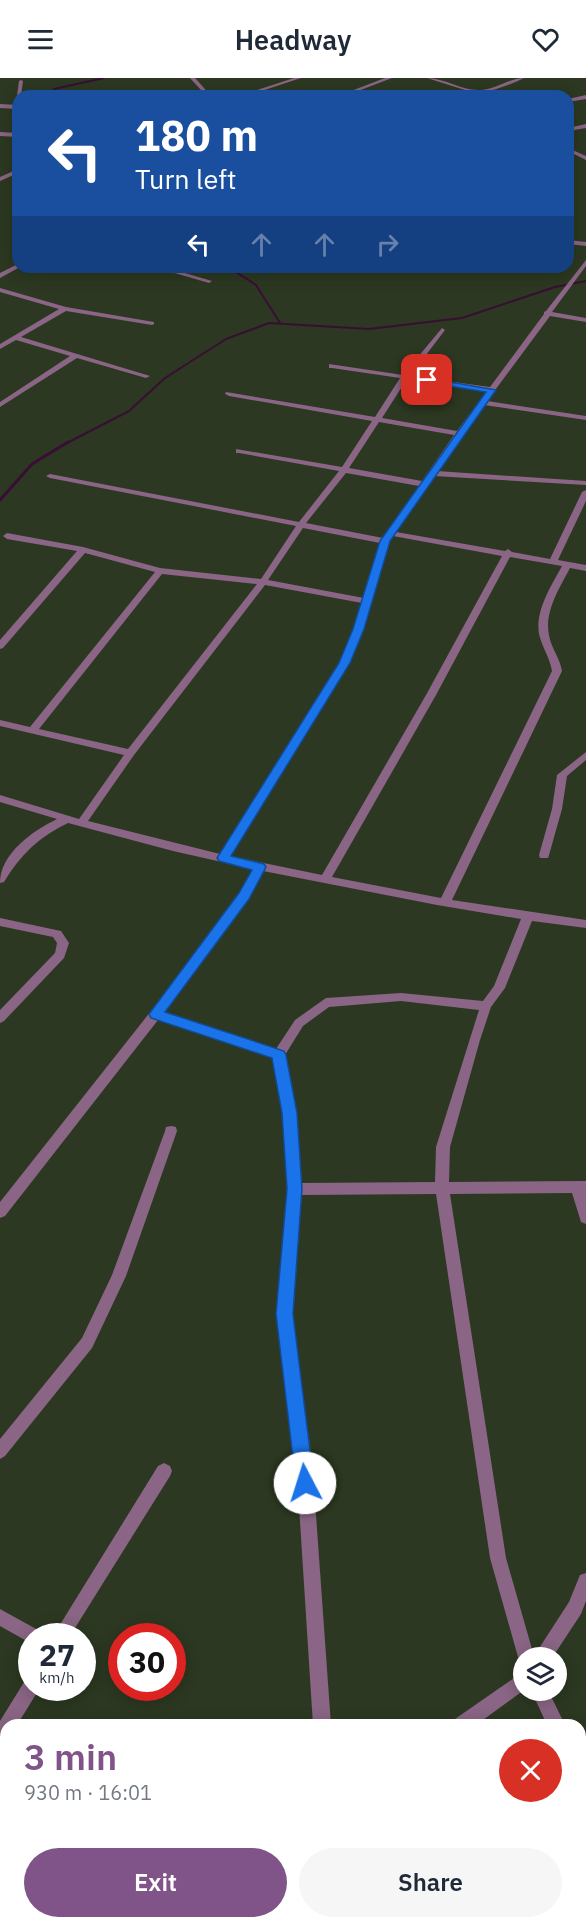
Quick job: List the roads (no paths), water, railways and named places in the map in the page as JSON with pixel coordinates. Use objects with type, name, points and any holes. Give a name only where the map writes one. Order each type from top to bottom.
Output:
[{"type":"street","points":[[192,78],[203,90]]},
{"type":"street","points":[[260,90],[299,78]]},
{"type":"street","points":[[357,90],[390,78]]},
{"type":"street","points":[[429,78],[470,90]]},
{"type":"street","points":[[483,90],[522,78]]},
{"type":"street","points":[[20,90],[21,81]]},
{"type":"street","points":[[223,858],[344,663],[358,629],[365,601],[388,537],[430,473],[483,403],[546,313],[586,262]]},
{"type":"street","points":[[180,273],[209,281]]},
{"type":"street","points":[[0,290],[65,309],[152,323]]},
{"type":"street","points":[[0,347],[65,309]]},
{"type":"street","points":[[546,313],[586,320]]},
{"type":"street","points":[[82,823],[130,753],[263,582],[302,524],[345,469],[405,377],[442,330]]},
{"type":"street","points":[[16,338],[146,376]]},
{"type":"street","points":[[0,405],[75,356]]},
{"type":"street","points":[[332,366],[492,390]]},
{"type":"street","points":[[229,394],[459,434]]},
{"type":"street","points":[[483,403],[586,418]]},
{"type":"street","points":[[239,451],[424,484]]},
{"type":"street","points":[[430,473],[586,483]]},
{"type":"street","points":[[50,476],[302,524],[508,552],[586,568]]},
{"type":"street","points":[[554,560],[586,492]]},
{"type":"street","points":[[7,536],[83,550],[160,571],[263,582],[365,601]]},
{"type":"street","points":[[0,646],[83,550]]},
{"type":"street","points":[[325,880],[431,695],[508,552]]},
{"type":"street","points":[[445,902],[557,670],[556,655],[544,638],[543,626],[556,585],[568,564]]},
{"type":"street","points":[[32,731],[160,571]]},
{"type":"street","points":[[0,723],[130,753]]},
{"type":"street","points":[[544,855],[557,808],[562,775],[586,755]]},
{"type":"street","points":[[0,798],[66,819],[260,867],[528,917],[586,924]]},
{"type":"street","points":[[0,879],[14,855],[26,842],[66,819]]},
{"type":"street","points":[[0,1212],[5,1196],[155,1014],[244,896],[260,867]]},
{"type":"street","points":[[523,1647],[498,1558],[442,1186],[443,1147],[486,1006],[499,988],[528,917]]},
{"type":"street","points":[[0,922],[57,933],[63,943],[60,955],[0,1018]]},
{"type":"street","points":[[322,1719],[304,1459],[284,1314],[295,1189],[290,1113],[279,1055],[298,1023],[326,1003],[361,998],[401,997],[486,1006]]},
{"type":"street","points":[[155,1014],[279,1055]]},
{"type":"street","points":[[0,1451],[87,1343],[120,1276],[171,1131]]},
{"type":"street","points":[[295,1189],[442,1186],[581,1187],[586,1218]]},
{"type":"street","points":[[69,1623],[164,1471]]},
{"type":"street","points":[[549,1647],[575,1608],[586,1581]]},
{"type":"street","points":[[0,1617],[18,1628]]},
{"type":"street","points":[[469,1719],[513,1687]]},
{"type":"street","points":[[11,1719],[22,1701]]},
{"type":"street","points":[[544,1701],[553,1719]]},
{"type":"waterway","points":[[55,90],[104,78]]},
{"type":"waterway","points":[[237,273],[256,285],[280,323]]},
{"type":"waterway","points":[[65,444],[129,411],[165,378],[226,339],[269,323],[369,329],[462,318],[555,287],[586,281]]},
{"type":"waterway","points":[[0,500],[32,464],[68,442]]}]
